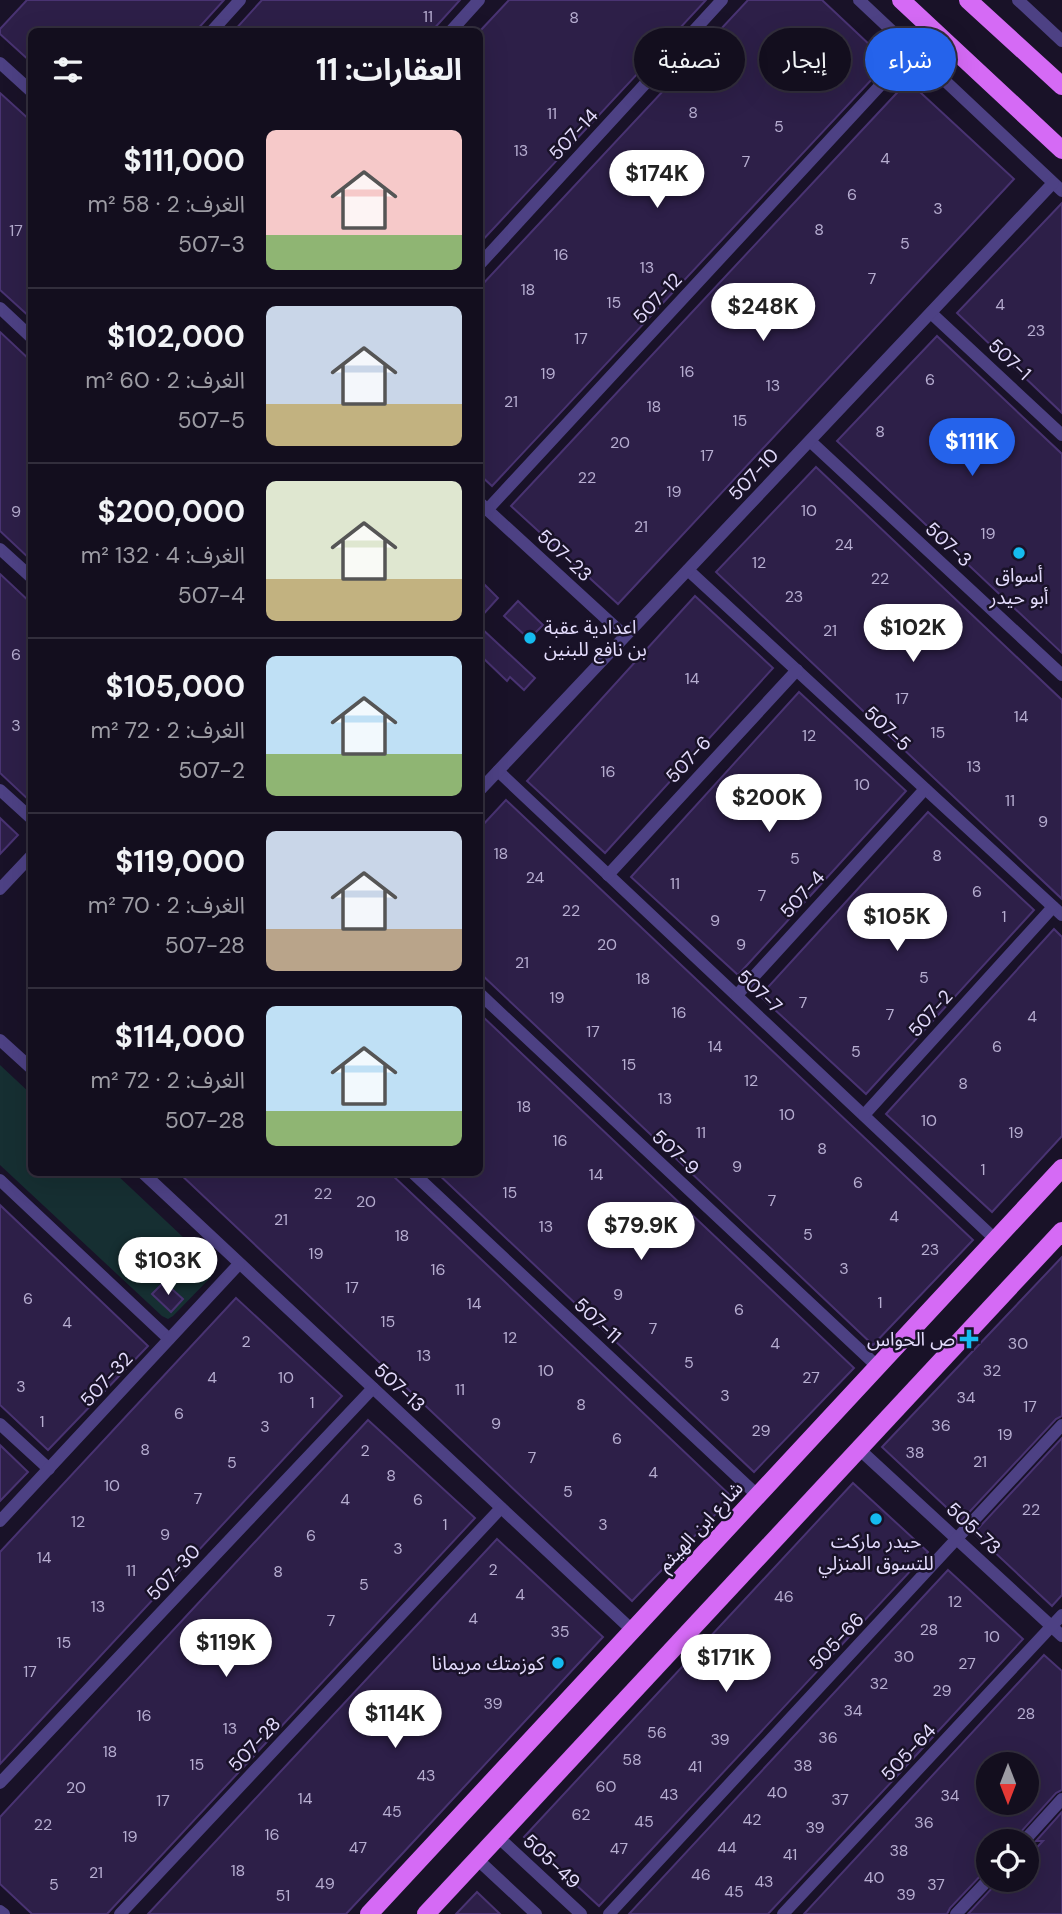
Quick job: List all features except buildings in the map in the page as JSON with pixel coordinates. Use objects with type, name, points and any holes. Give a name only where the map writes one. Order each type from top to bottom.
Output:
[{"type":"main road","points":[[901,0],[1062,149]]},
{"type":"main road","points":[[968,0],[1062,86]]},
{"type":"main road","name":"شارع ابن الهيثم","points":[[369,1914],[1062,1168]]},
{"type":"main road","points":[[426,1914],[1062,1231]]},
{"type":"street","points":[[215,28],[240,0]]},
{"type":"street","points":[[454,28],[480,0]]},
{"type":"street","name":"507-14","points":[[483,261],[722,0]]},
{"type":"street","points":[[859,0],[889,28]]},
{"type":"street","points":[[1018,0],[1062,41]]},
{"type":"street","points":[[0,63],[28,88]]},
{"type":"street","name":"507-12","points":[[483,506],[874,91]]},
{"type":"street","points":[[956,91],[1058,187]]},
{"type":"street","name":"507-10","points":[[483,787],[931,313],[1058,187]]},
{"type":"street","points":[[0,308],[28,334]]},
{"type":"street","name":"507-1","points":[[931,313],[1062,435]]},
{"type":"street","name":"507-3","points":[[810,441],[1062,675]]},
{"type":"street","name":"507-23","points":[[483,506],[625,636]]},
{"type":"street","points":[[0,548],[28,574]]},
{"type":"street","name":"507-5","points":[[688,570],[1058,911]]},
{"type":"street","name":"507-6","points":[[608,875],[797,670]]},
{"type":"street","name":"507-7","points":[[498,771],[996,1240]]},
{"type":"street","name":"507-4","points":[[737,995],[925,789]]},
{"type":"street","points":[[0,790],[28,815]]},
{"type":"street","points":[[0,889],[28,860]]},
{"type":"street","name":"507-2","points":[[864,1115],[1058,911]]},
{"type":"street","name":"507-9","points":[[483,997],[877,1366]]},
{"type":"street","points":[[0,1040],[28,1065]]},
{"type":"street","name":"507-13","points":[[146,1176],[632,1630]]},
{"type":"street","name":"507-11","points":[[416,1176],[758,1495]]},
{"type":"street","points":[[0,1180],[169,1339]]},
{"type":"street","name":"507-32","points":[[0,1521],[239,1264]]},
{"type":"street","name":"507-30","points":[[0,1783],[373,1388]]},
{"type":"street","points":[[0,1423],[49,1469]]},
{"type":"street","name":"505-66","points":[[609,1914],[1062,1425]]},
{"type":"street","name":"505-73","points":[[859,1449],[1062,1636]]},
{"type":"street","name":"507-28","points":[[121,1914],[501,1508]]},
{"type":"street","name":"505-64","points":[[783,1914],[1062,1615]]},
{"type":"street","points":[[1035,1829],[1062,1800]]},
{"type":"street","name":"505-49","points":[[498,1837],[581,1914]]},
{"type":"street","points":[[477,1859],[536,1914]]},
{"type":"street","points":[[956,1914],[977,1892]]},
{"type":"green space","points":[[0,1065],[28,1091],[28,1176],[118,1176],[201,1254],[212,1269],[210,1278],[173,1316],[168,1319],[162,1316],[0,1165]]},
{"type":"place","name":"أسواق أبو حيدر","points":[[1019,553]]},
{"type":"place","name":"اعدادية عقبة بن نافع للبنين","points":[[530,638]]},
{"type":"place","name":"ص الحواس","points":[[969,1339]]},
{"type":"place","name":"حيدر ماركت للتسوق المنزلي","points":[[876,1519]]},
{"type":"place","name":"كوزمتك مريمانا","points":[[558,1663]]}]
